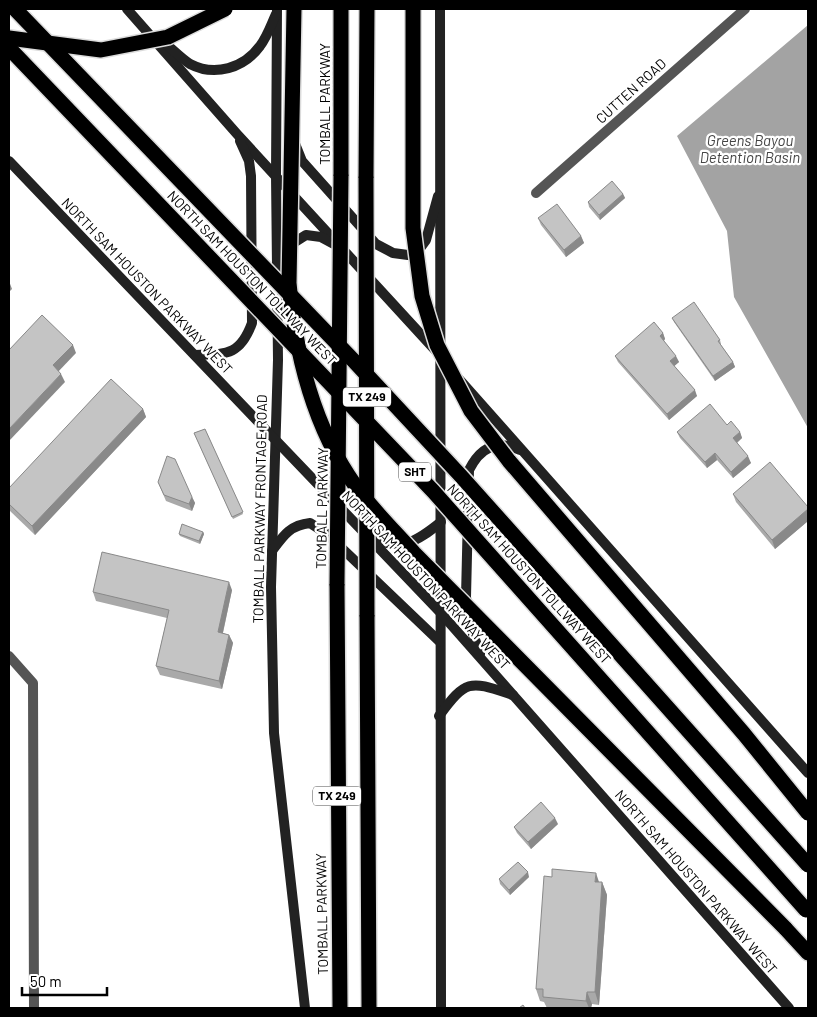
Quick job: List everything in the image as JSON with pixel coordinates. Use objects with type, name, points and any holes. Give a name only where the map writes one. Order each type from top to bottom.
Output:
[{"type":"highway","name":"NORTH SAM HOUSTON TOLLWAY WEST","points":[[15,9],[353,360],[460,475],[808,864]]},
{"type":"highway","points":[[9,38],[101,50],[168,36],[225,9]]},
{"type":"highway","points":[[294,9],[290,292],[293,328],[306,387],[330,442],[362,495],[414,553],[808,953]]},
{"type":"highway","name":"TOMBALL PARKWAY","points":[[340,1008],[337,584],[341,9]]},
{"type":"highway","name":"TX 249","points":[[367,9],[369,1008]]},
{"type":"highway","points":[[413,9],[414,228],[422,296],[437,345],[471,411],[509,462],[744,734],[808,813]]},
{"type":"highway","name":"NORTH SAM HOUSTON TOLLWAY WEST","points":[[9,48],[433,491],[807,912]]},
{"type":"main road","points":[[127,9],[237,134],[526,453],[808,773]]},
{"type":"main road","points":[[440,9],[442,183],[439,611],[441,1008]]},
{"type":"main road","points":[[146,29],[190,64],[213,71],[230,68],[247,59],[260,45],[277,10]]},
{"type":"main road","name":"TOMBALL PARKWAY FRONTAGE ROAD","points":[[277,10],[278,360],[272,551],[274,733],[305,1008]]},
{"type":"main road","points":[[277,78],[287,126],[302,161],[376,244],[393,253],[408,256],[418,251],[426,240],[442,183]]},
{"type":"main road","points":[[195,355],[223,354],[236,350],[246,340],[252,323],[251,176],[249,161],[237,134]]},
{"type":"main road","name":"NORTH SAM HOUSTON PARKWAY WEST","points":[[9,161],[439,611],[789,1008]]},
{"type":"main road","points":[[277,272],[286,248],[306,235],[321,237],[345,251]]},
{"type":"main road","points":[[482,659],[470,625],[466,597],[469,470],[476,456],[493,446],[509,445],[526,453]]},
{"type":"main road","points":[[371,540],[400,546],[426,534],[441,522]]},
{"type":"main road","points":[[272,551],[286,532],[296,525],[310,523],[327,534],[440,642]]},
{"type":"main road","points":[[440,716],[456,693],[464,687],[472,685],[486,686],[515,695]]},
{"type":"street","name":"CUTTEN ROAD","points":[[536,193],[744,9]]},
{"type":"street","points":[[9,656],[33,683],[34,1008]]},
{"type":"water","name":"Greens Bayou Detention Basin","points":[[808,25],[808,428],[734,297],[727,231],[677,136]]},
{"type":"building","points":[[612,181],[623,194],[599,215],[588,202]]},
{"type":"building","points":[[557,204],[581,236],[564,250],[538,218]]},
{"type":"building","points":[[694,302],[733,362],[713,376],[672,318]]},
{"type":"building","points":[[42,315],[73,345],[53,365],[61,374],[9,429],[9,350]]},
{"type":"building","points":[[654,322],[663,333],[660,336],[676,356],[670,361],[695,390],[667,414],[615,356]]},
{"type":"building","points":[[111,379],[143,409],[32,526],[9,504],[9,488]]},
{"type":"building","points":[[710,404],[727,425],[731,421],[740,432],[733,438],[748,456],[731,472],[715,453],[705,462],[677,432]]},
{"type":"building","points":[[205,429],[243,512],[232,517],[194,433]]},
{"type":"building","points":[[167,456],[175,459],[192,497],[189,504],[164,495],[158,482]]},
{"type":"building","points":[[770,462],[808,507],[772,540],[733,494]]},
{"type":"building","points":[[182,524],[203,532],[199,541],[179,534]]},
{"type":"building","points":[[102,552],[229,582],[218,632],[229,635],[219,681],[156,666],[169,610],[93,592]]},
{"type":"building","points":[[541,802],[555,818],[528,842],[514,827]]},
{"type":"building","points":[[518,862],[528,872],[509,890],[499,879]]},
{"type":"building","points":[[552,869],[596,873],[595,882],[602,882],[595,992],[587,992],[586,1001],[543,997],[543,989],[536,989],[544,876],[552,877]]}]
